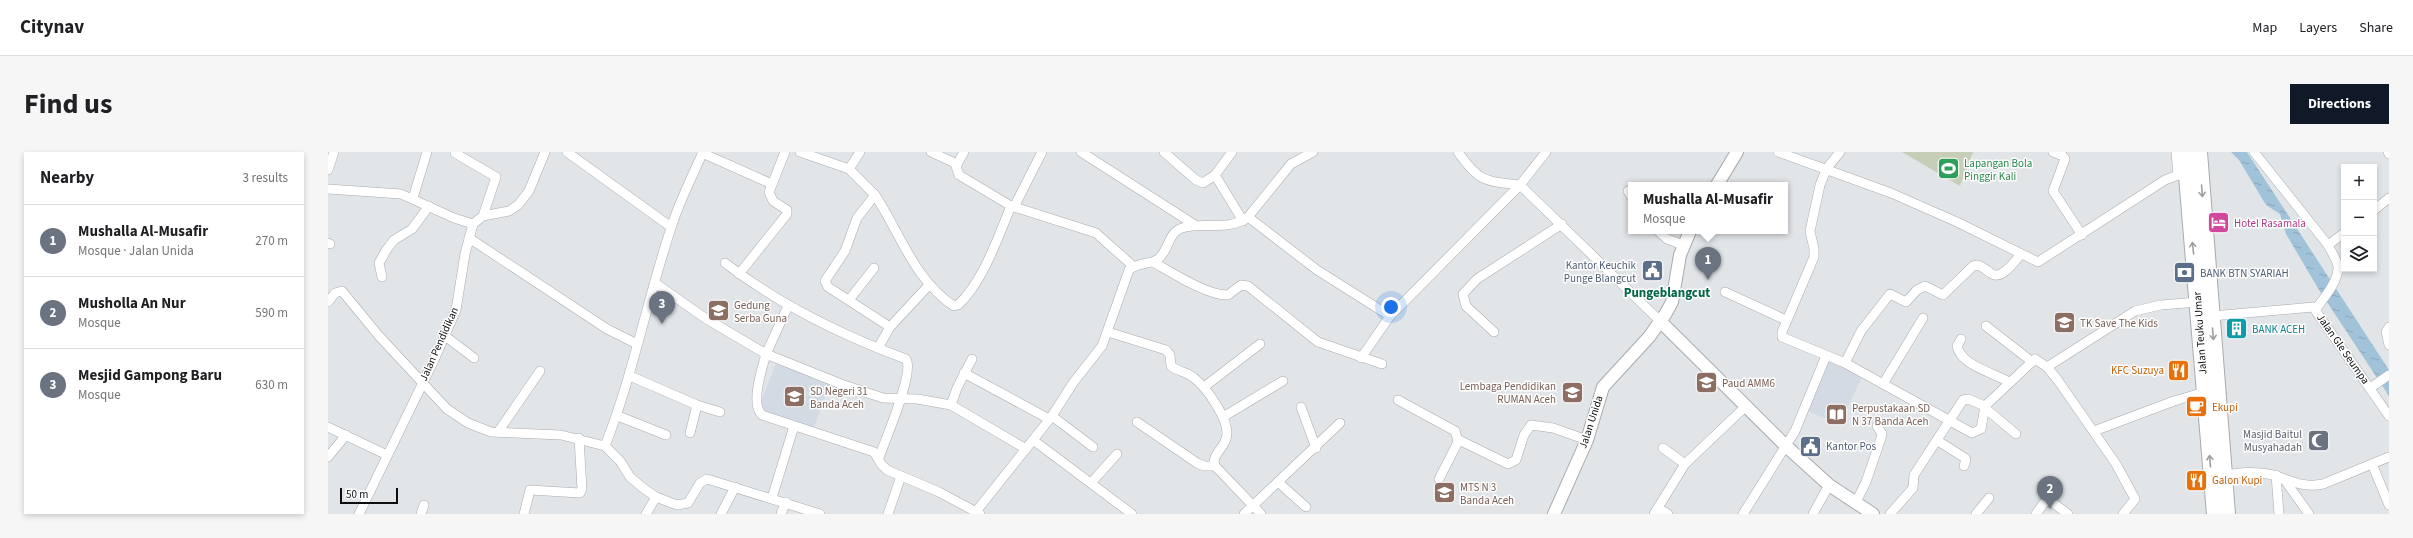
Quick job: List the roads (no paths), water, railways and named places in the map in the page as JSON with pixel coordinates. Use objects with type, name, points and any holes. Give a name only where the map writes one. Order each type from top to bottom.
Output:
[{"type":"highway","name":"Jalan Teuku Umar","points":[[2185,152],[2182,175],[2198,302],[2214,514]]},
{"type":"highway","name":"Jalan Teuku Umar","points":[[2200,152],[2227,514]]},
{"type":"street","points":[[328,170],[334,152]]},
{"type":"street","points":[[413,198],[427,152]]},
{"type":"street","points":[[328,189],[393,192],[413,198],[473,224],[484,216],[509,211],[518,205],[529,191],[546,152]]},
{"type":"street","points":[[567,152],[671,226]]},
{"type":"street","points":[[606,446],[618,416],[630,376],[637,344],[671,226],[703,152],[772,184]]},
{"type":"street","points":[[739,274],[787,214],[787,210],[771,198],[769,192],[785,152]]},
{"type":"street","points":[[800,152],[849,169],[875,195],[899,234],[909,256],[930,285],[953,306],[960,304],[972,289],[1012,206],[1042,152]]},
{"type":"street","points":[[849,169],[860,152]]},
{"type":"street","points":[[931,152],[957,164]]},
{"type":"street","points":[[964,152],[957,164],[956,170],[961,177],[1012,206],[1096,233],[1134,266]]},
{"type":"street","points":[[1081,152],[1195,225]]},
{"type":"street","points":[[1164,152],[1199,182],[1206,182],[1215,175],[1232,152]]},
{"type":"street","points":[[788,306],[766,354],[757,397],[758,408],[762,415],[871,450],[879,458],[882,466],[977,513],[1050,418],[1073,383],[1099,349],[1108,332],[1127,272],[1134,266],[1153,262],[1163,253],[1176,231],[1195,225],[1226,226],[1246,219],[1291,164],[1313,152]]},
{"type":"street","points":[[1458,152],[1482,178],[1491,182],[1520,185],[1562,224],[1787,447],[1828,485],[1873,514]]},
{"type":"street","points":[[1361,358],[1390,316],[1520,185],[1546,152]]},
{"type":"street","points":[[1719,182],[1737,152]]},
{"type":"street","points":[[1780,152],[1826,168],[1957,222],[2038,262],[2165,180],[2182,175],[2176,152]]},
{"type":"street","points":[[1840,152],[1826,168],[1820,185],[1810,231],[1814,249],[1814,258],[1786,320],[1782,337],[1844,363],[1976,434],[1981,430],[1985,407],[2031,361],[2039,360],[2047,367],[2094,431],[2135,499],[2123,514]]},
{"type":"street","points":[[2053,152],[2063,156],[2065,159],[2053,190],[2082,235]]},
{"type":"street","points":[[2254,152],[2328,245],[2338,265],[2335,279],[2319,305]]},
{"type":"street","points":[[454,153],[496,177],[484,216]]},
{"type":"street","points":[[1215,175],[1246,219],[1317,270],[1390,316]]},
{"type":"street","points":[[875,195],[857,218],[845,251],[825,281],[828,287],[890,328]]},
{"type":"street","points":[[2377,208],[2389,198]]},
{"type":"street","points":[[382,277],[379,263],[386,248],[394,240],[412,230],[429,206]]},
{"type":"street","name":"Jalan Pendidikan","points":[[359,514],[370,494],[456,310],[469,238],[473,224]]},
{"type":"street","points":[[1494,332],[1466,306],[1463,294],[1477,279],[1562,224]]},
{"type":"street","points":[[1661,234],[1667,239],[1683,246]]},
{"type":"street","name":"Jalan Unida","points":[[1554,514],[1587,440],[1603,387],[1661,322],[1672,302],[1683,246],[1689,234]]},
{"type":"street","points":[[2328,245],[2341,235]]},
{"type":"street","points":[[469,238],[607,329],[637,344]]},
{"type":"street","points":[[1844,363],[1861,332],[1890,294],[1906,302],[1917,290],[1924,286],[1943,296],[1973,266],[1978,265],[1994,275],[1998,275],[2007,269],[2020,254]]},
{"type":"street","points":[[1153,262],[1193,283],[1220,294],[1228,295],[1241,286],[1248,286],[1318,342],[1382,364]]},
{"type":"street","points":[[725,263],[788,306],[878,348],[906,359],[909,364],[906,385],[879,458]]},
{"type":"street","points":[[849,300],[874,268]]},
{"type":"street","points":[[655,283],[705,318],[766,354],[841,384],[883,398],[900,400],[916,399],[952,405],[1026,448]]},
{"type":"street","points":[[878,348],[890,328],[930,285]]},
{"type":"street","points":[[328,302],[335,293],[342,291],[379,336],[454,414],[484,430],[498,432],[541,432],[580,438],[606,446],[620,461],[630,477],[656,497],[682,506],[688,503],[698,485],[705,479],[786,502],[820,514]]},
{"type":"street","points":[[1725,292],[1786,320]]},
{"type":"street","points":[[2047,367],[2135,311],[2156,305],[2198,302]]},
{"type":"street","name":"Jalan Gle Seumpa","points":[[2212,316],[2319,305],[2373,386],[2389,416]]},
{"type":"street","points":[[1883,384],[1923,318]]},
{"type":"street","points":[[1986,326],[2031,361]]},
{"type":"street","points":[[2389,327],[2386,332],[2389,345]]},
{"type":"street","points":[[1108,332],[1164,348],[1169,353],[1170,364],[1173,368],[1187,373],[1204,387],[1222,417],[1227,430],[1226,439],[1214,458],[1215,466],[1261,514]]},
{"type":"street","points":[[445,336],[474,358]]},
{"type":"street","points":[[1961,339],[1957,346],[1961,355],[1985,372],[1998,375],[2010,382]]},
{"type":"street","points":[[1204,387],[1260,344]]},
{"type":"street","points":[[1744,514],[1787,447],[1826,356]]},
{"type":"street","points":[[952,405],[964,373],[972,359]]},
{"type":"street","points":[[498,432],[540,371]]},
{"type":"street","points":[[964,373],[1050,418],[1093,447]]},
{"type":"street","points":[[2373,386],[2389,375]]},
{"type":"street","points":[[630,376],[697,405],[720,412]]},
{"type":"street","points":[[1222,417],[1283,381]]},
{"type":"street","points":[[2094,431],[2174,401],[2204,392]]},
{"type":"street","points":[[1890,514],[1913,488],[1914,475],[1966,399],[1985,407],[2016,434]]},
{"type":"street","points":[[1398,400],[1455,431],[1458,441],[1439,479]]},
{"type":"street","points":[[690,433],[697,405]]},
{"type":"street","points":[[1668,514],[1656,511],[1685,464],[1746,406]]},
{"type":"street","points":[[1301,407],[1316,448]]},
{"type":"street","points":[[618,416],[666,435]]},
{"type":"street","points":[[1137,422],[1197,463],[1204,466],[1215,466]]},
{"type":"street","points":[[1244,514],[1316,448],[1340,423]]},
{"type":"street","points":[[1458,441],[1462,440],[1510,464],[1517,457],[1524,435],[1531,425],[1553,428],[1587,440]]},
{"type":"street","points":[[772,498],[794,426]]},
{"type":"street","points":[[1856,502],[1866,482],[1881,438],[1882,434],[1878,426]]},
{"type":"street","points":[[328,427],[387,455]]},
{"type":"street","points":[[328,457],[346,435]]},
{"type":"street","points":[[524,514],[530,490],[580,493],[582,489],[580,438]]},
{"type":"street","points":[[1033,440],[1132,514]]},
{"type":"street","points":[[1938,441],[1965,458],[1966,460],[1964,466]]},
{"type":"street","points":[[1663,448],[1685,464]]},
{"type":"street","points":[[1091,483],[1117,454]]},
{"type":"street","points":[[2224,474],[2256,472],[2280,477],[2297,484],[2317,485],[2389,457]]},
{"type":"street","points":[[2372,464],[2389,505]]},
{"type":"street","points":[[888,514],[901,476]]},
{"type":"street","points":[[2279,514],[2280,477]]},
{"type":"street","points":[[2280,477],[2309,514]]},
{"type":"street","points":[[1278,482],[1306,507]]},
{"type":"street","points":[[1813,514],[1828,485]]},
{"type":"street","points":[[721,514],[735,487]]},
{"type":"street","points":[[646,514],[656,497]]},
{"type":"street","points":[[1976,514],[1988,498]]},
{"type":"street","points":[[2036,514],[2044,503],[2049,500],[2068,514]]},
{"type":"street","points":[[781,514],[786,502]]},
{"type":"water","points":[[2231,152],[2247,152],[2389,370],[2389,396],[2319,290],[2286,234],[2280,214],[2266,205],[2239,160]]},
{"type":"place","name":"Lapangan Bola Pinggir Kali","points":[[1949,169]]},
{"type":"place","name":"Hotel Rasamala","points":[[2219,223]]},
{"type":"place","name":"Kantor Keuchik Punge Blangcut","points":[[1652,271]]},
{"type":"place","name":"BANK BTN SYARIAH","points":[[2185,273]]},
{"type":"place","name":"Mushalla Al-Musafir","points":[[1708,280]]},
{"type":"place","name":"Gedung Serba Guna","points":[[719,311]]},
{"type":"place","name":"TK Save The Kids","points":[[2065,323]]},
{"type":"place","name":"Mesjid Gampong Baru","points":[[662,324]]},
{"type":"place","name":"BANK ACEH","points":[[2237,329]]},
{"type":"place","name":"KFC Suzuya","points":[[2179,370]]},
{"type":"place","name":"Paud AMM6","points":[[1707,383]]},
{"type":"place","name":"Lembaga Pendidikan RUMAN Aceh","points":[[1572,392]]},
{"type":"place","name":"SD Negeri 31 Banda Aceh","points":[[794,397]]},
{"type":"place","name":"Ekupi","points":[[2196,407]]},
{"type":"place","name":"Perpustakaan SD N 37 Banda Aceh","points":[[1837,414]]},
{"type":"place","name":"Masjid Baitul Musyahadah","points":[[2318,440]]},
{"type":"place","name":"Kantor Pos","points":[[1810,446]]},
{"type":"place","name":"Galon Kupi","points":[[2196,480]]},
{"type":"place","name":"MTS N 3 Banda Aceh","points":[[1445,493]]},
{"type":"place","name":"Musholla An Nur","points":[[2050,509]]},
{"type":"district","name":"Pungeblangcut","points":[[1667,293]]}]
